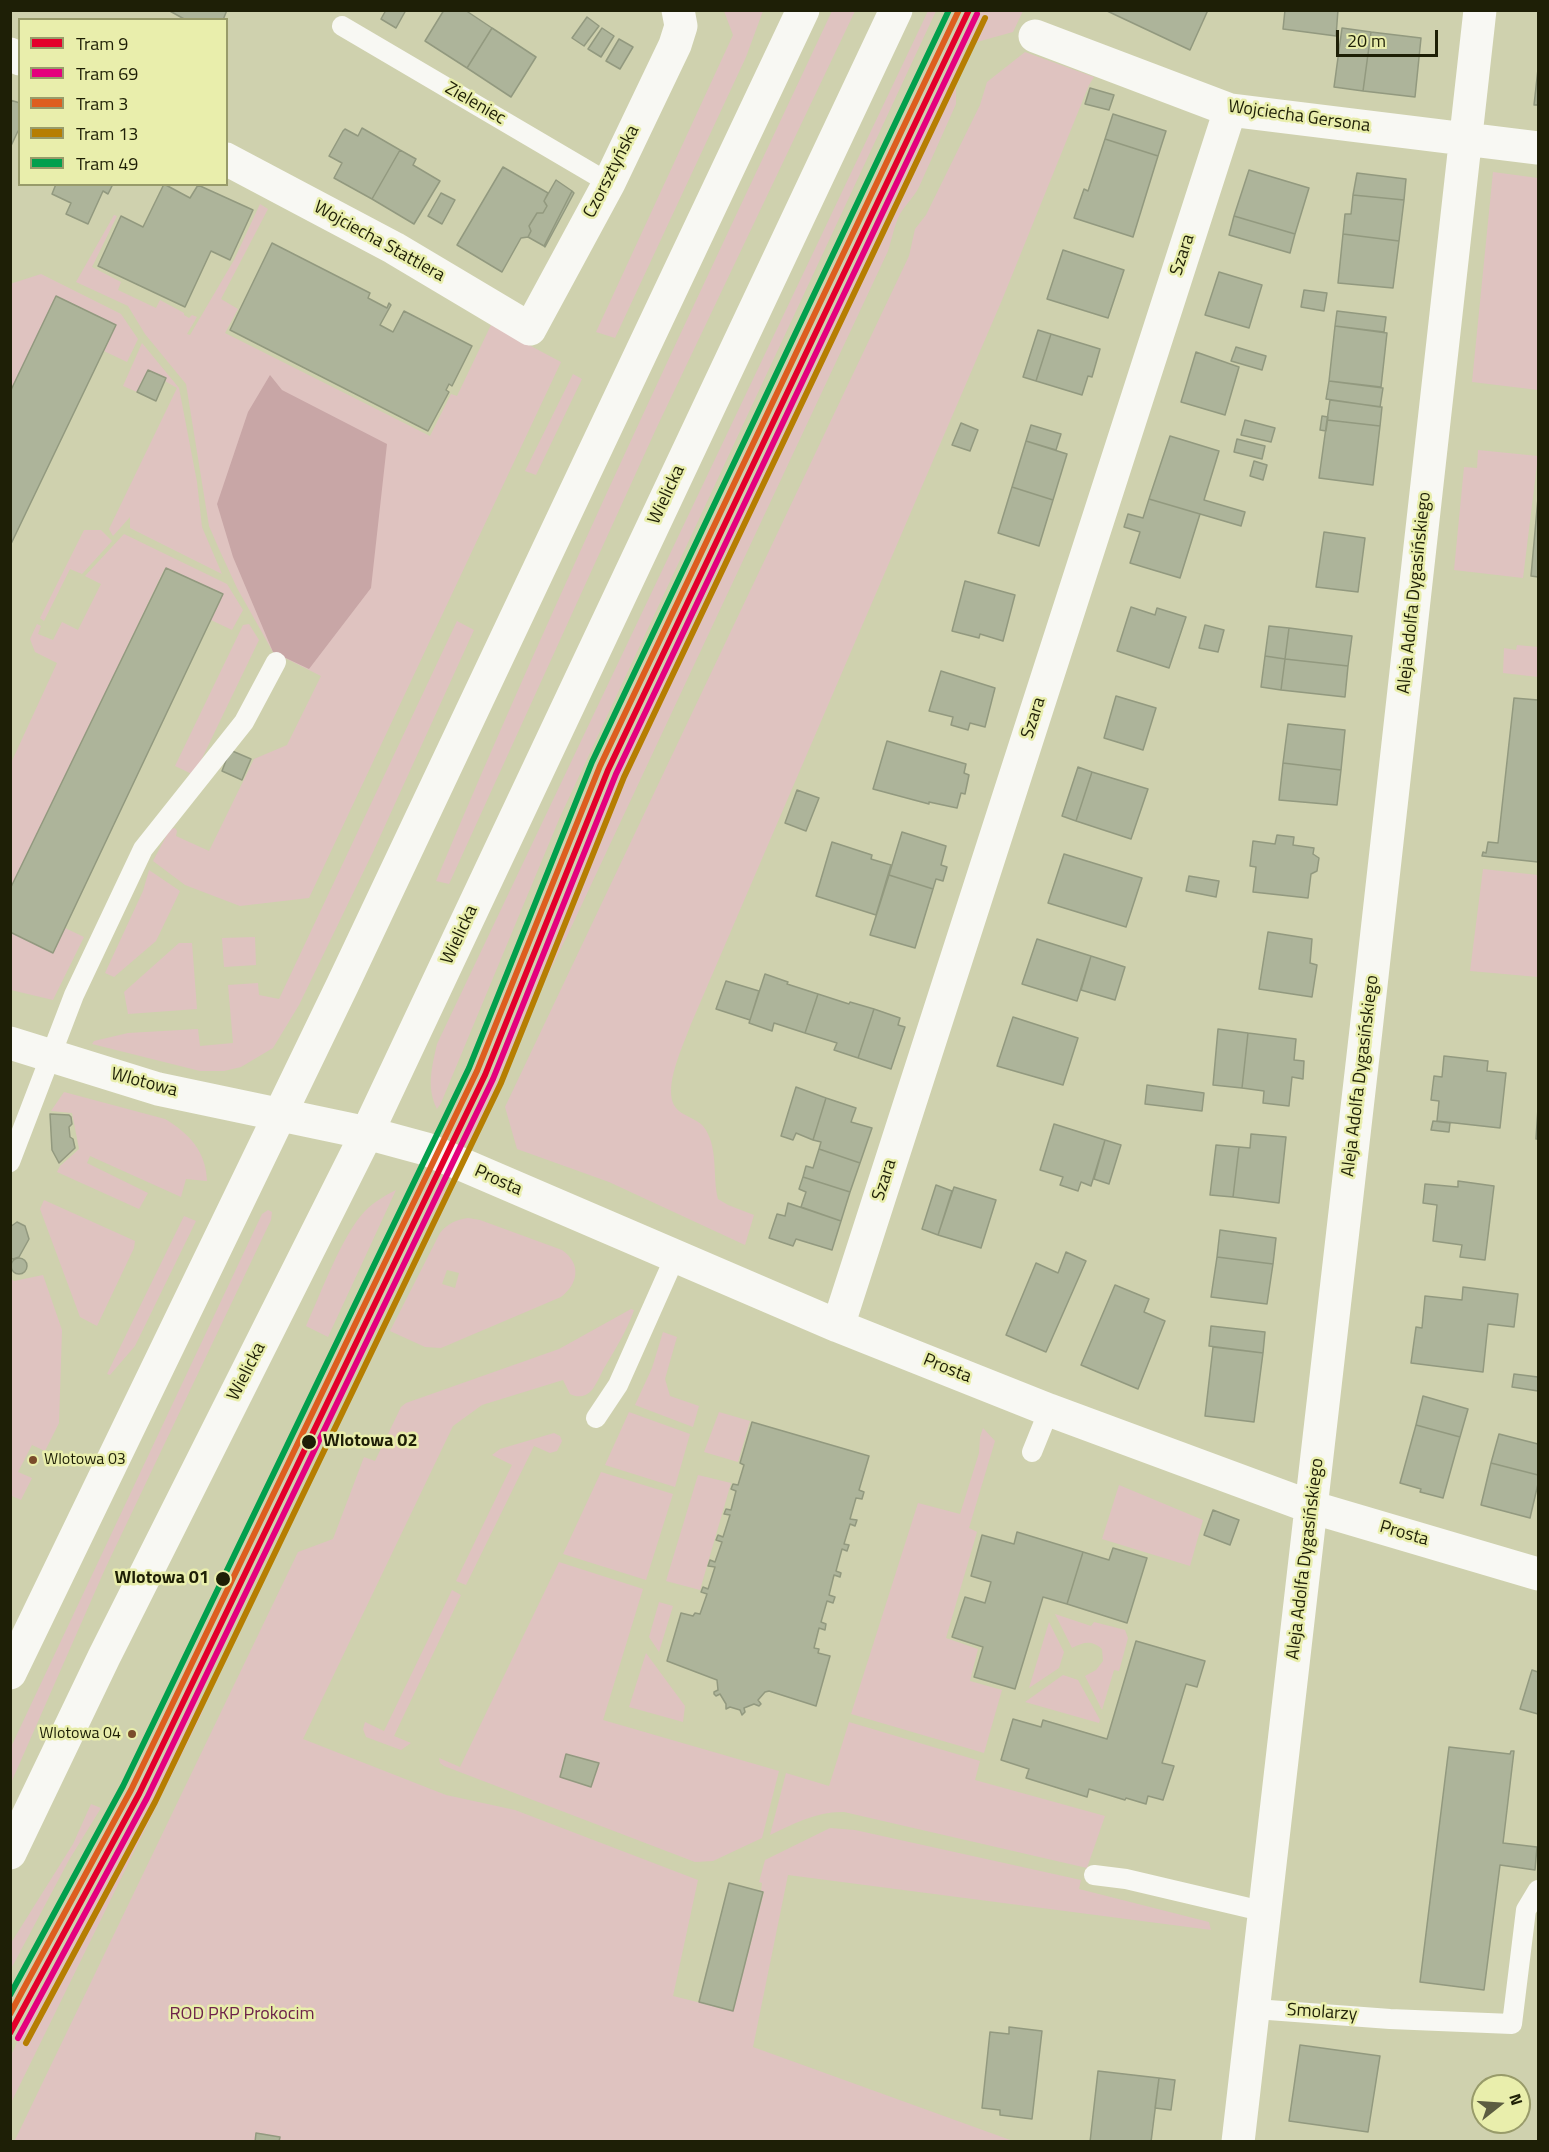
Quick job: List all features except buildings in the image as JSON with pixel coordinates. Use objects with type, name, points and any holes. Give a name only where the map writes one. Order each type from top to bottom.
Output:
[{"type":"street","name":"Czorsztyńska","points":[[530,329],[609,183],[675,45],[681,26],[678,10]]},
{"type":"street","points":[[10,1673],[280,1113],[803,10]]},
{"type":"street","name":"Wielicka","points":[[10,1853],[104,1657],[367,1133],[896,10]]},
{"type":"street","name":"Aleja Adolfa Dygasińskiego","points":[[1238,2142],[1255,2009],[1480,10]]},
{"type":"street","name":"Wojciecha Gersona","points":[[1035,36],[1230,110],[1539,148]]},
{"type":"street","name":"Szara","points":[[838,1326],[1230,110]]},
{"type":"street","name":"Wojciecha Stattlera","points":[[228,160],[394,248],[530,329]]},
{"type":"street","name":"Wlotowa","points":[[10,1043],[158,1089],[367,1133]]},
{"type":"street","name":"Prosta","points":[[367,1133],[426,1149],[838,1326],[1049,1410],[1311,1507],[1539,1574]]},
{"type":"lane","name":"Zieleniec","points":[[342,26],[609,183]]},
{"type":"lane","points":[[10,1162],[50,1056],[68,1016],[74,995],[142,849],[244,722],[276,662]]},
{"type":"lane","points":[[596,1418],[618,1385],[675,1257]]},
{"type":"lane","points":[[1032,1452],[1049,1410]]},
{"type":"lane","points":[[1094,1875],[1126,1879],[1266,1912]]},
{"type":"lane","name":"Smolarzy","points":[[1255,2009],[1390,2019],[1512,2024],[1526,1910],[1539,1890]]},
{"type":"green space","points":[[982,10],[1023,11],[1013,32],[966,45],[956,80],[956,104],[919,187],[900,214],[888,251],[568,934],[509,1054],[473,1143],[466,1139],[555,930],[621,766],[692,624]]},
{"type":"green space","points":[[724,11],[763,11],[746,57],[615,338],[596,332],[733,35]]},
{"type":"green space","points":[[832,11],[855,11],[656,429],[449,884],[436,881],[580,552]]},
{"type":"green space","points":[[928,11],[936,11],[560,817],[437,1109],[431,1085],[437,1044]]},
{"type":"green space","points":[[1025,52],[1094,77],[1002,300],[691,1024],[672,1079],[672,1100],[676,1108],[700,1123],[708,1134],[713,1152],[718,1199],[754,1215],[745,1245],[609,1182],[517,1149],[505,1107],[909,256],[915,229],[926,215],[980,105],[987,82]]},
{"type":"green space","points":[[1493,172],[1538,178],[1538,390],[1472,382]]},
{"type":"green space","points":[[260,204],[268,209],[221,299],[238,309],[225,333],[430,436],[451,394],[457,396],[491,325],[561,362],[309,898],[240,906],[185,885],[153,861],[170,829],[175,828],[176,836],[209,851],[254,759],[287,745],[321,676],[273,652],[237,588],[209,526],[186,384],[145,334],[128,306],[76,282],[114,215],[117,216],[92,267],[121,282],[118,290],[156,308],[160,300],[189,318],[192,315],[197,317],[187,334],[190,335],[234,260]]},
{"type":"green space","points":[[41,274],[121,314],[138,339],[127,362],[104,351],[116,325],[11,392],[10,284]]},
{"type":"green space","points":[[142,343],[179,388],[197,482],[202,527],[222,574],[130,528],[130,517],[113,536],[109,529],[177,388],[165,381],[166,378],[148,370],[137,392],[123,386]]},
{"type":"green space","points":[[573,374],[582,379],[536,475],[525,471]]},
{"type":"green space","points":[[1478,450],[1538,456],[1523,578],[1454,570],[1464,467],[1477,468]]},
{"type":"green space","points":[[84,530],[101,530],[112,541],[82,574],[70,569],[44,621],[40,618]]},
{"type":"green space","points":[[124,534],[227,584],[243,610],[232,630],[211,620],[223,594],[165,568],[11,889],[11,763],[57,663],[35,652],[30,639],[37,624],[41,626],[38,634],[53,640],[62,622],[78,630],[101,584],[85,576]]},
{"type":"green space","points":[[457,621],[474,630],[373,852],[299,1005],[273,1048],[241,1067],[224,1071],[200,1071],[92,1044],[94,1041],[128,1033],[198,1029],[200,1046],[233,1043],[228,985],[258,983],[259,995],[279,999]]},
{"type":"green space","points":[[249,624],[259,640],[194,775],[175,766],[243,625]]},
{"type":"green space","points":[[1517,645],[1538,647],[1538,677],[1503,673],[1504,648],[1516,650]]},
{"type":"green space","points":[[1483,869],[1538,875],[1538,977],[1470,971]]},
{"type":"green space","points":[[149,870],[180,891],[156,941],[114,977],[105,973],[143,891]]},
{"type":"green space","points":[[65,928],[84,937],[53,1000],[11,990],[10,932],[53,952]]},
{"type":"green space","points":[[255,937],[256,965],[224,967],[222,938]]},
{"type":"green space","points":[[179,943],[192,943],[197,1009],[128,1014],[124,992]]},
{"type":"green space","points":[[64,1092],[165,1119],[182,1131],[195,1145],[204,1161],[207,1181],[186,1179],[181,1197],[90,1156],[87,1163],[148,1193],[139,1209],[57,1172],[60,1166],[79,1149],[72,1113],[51,1111]]},
{"type":"green space","points":[[396,1190],[328,1337],[306,1326],[332,1265],[356,1221],[372,1205]]},
{"type":"green space","points":[[440,1190],[447,1192],[414,1241]]},
{"type":"green space","points":[[44,1200],[135,1241],[134,1248],[97,1326],[80,1317],[40,1209]]},
{"type":"green space","points":[[268,1210],[272,1212],[271,1220],[105,1569],[11,1783],[11,1747],[262,1214]]},
{"type":"green space","points":[[184,1216],[196,1221],[135,1346],[110,1375],[107,1374]]},
{"type":"green space","points":[[468,1218],[480,1220],[562,1250],[573,1261],[575,1268],[574,1280],[567,1292],[561,1297],[441,1348],[425,1347],[390,1331],[440,1233],[449,1224]],"holes":[[[447,1270],[459,1273],[455,1288],[442,1284]]]},
{"type":"green space","points":[[43,1275],[62,1330],[59,1423],[45,1451],[32,1445],[18,1472],[32,1478],[21,1500],[12,1496],[10,1498],[11,1278],[14,1281]]},
{"type":"green space","name":"ROD PKP Prokocim","points":[[631,1309],[634,1310],[624,1333],[595,1386],[587,1394],[576,1396],[570,1394],[563,1380],[482,1405],[453,1426],[303,1739],[446,1795],[515,1810],[698,1880],[673,1996],[733,2011],[764,1892],[761,1891],[762,1883],[759,1882],[765,1860],[830,1828],[855,1830],[1081,1880],[1079,1889],[1209,1922],[1211,1930],[788,1875],[753,2047],[1013,2141],[14,2142],[298,1552],[333,1539],[364,1457],[375,1461],[401,1407],[406,1403],[559,1349]]},
{"type":"green space","points":[[663,1332],[677,1337],[665,1379],[670,1396],[699,1406],[693,1427],[635,1405],[652,1368]]},
{"type":"green space","points":[[629,1412],[690,1434],[675,1487],[605,1465]]},
{"type":"green space","points":[[719,1412],[750,1421],[738,1462],[704,1452]]},
{"type":"green space","points":[[983,1428],[995,1441],[969,1528],[977,1532],[946,1638],[978,1649],[970,1681],[1002,1690],[984,1753],[851,1714],[918,1503],[960,1514],[979,1453]]},
{"type":"green space","points":[[554,1433],[560,1436],[562,1441],[557,1451],[550,1453],[534,1446],[466,1585],[456,1581],[512,1465],[492,1455],[500,1449]]},
{"type":"green space","points":[[601,1472],[673,1494],[646,1580],[563,1554]]},
{"type":"green space","points":[[698,1475],[731,1483],[700,1590],[666,1581]]},
{"type":"green space","points":[[1119,1485],[1203,1520],[1190,1566],[1102,1539]]},
{"type":"green space","points":[[559,1562],[643,1589],[603,1720],[779,1771],[762,1838],[713,1861],[695,1862],[440,1763],[439,1758],[460,1767]]},
{"type":"green space","points":[[452,1590],[461,1595],[394,1736],[411,1743],[401,1750],[366,1737],[363,1729],[365,1722],[384,1731]]},
{"type":"green space","points":[[659,1602],[673,1606],[659,1652],[649,1637]]},
{"type":"green space","points":[[1055,1614],[1091,1626],[1094,1622],[1125,1630],[1128,1638],[1119,1671],[1114,1670],[1102,1710],[1085,1676],[1096,1670],[1103,1661],[1102,1649],[1087,1643],[1072,1648]]},
{"type":"green space","points":[[1049,1622],[1064,1652],[1059,1668],[1029,1688]]},
{"type":"green space","points":[[646,1653],[685,1706],[683,1722],[629,1707]]},
{"type":"green space","points":[[1063,1675],[1078,1680],[1100,1720],[1099,1723],[1025,1702]]},
{"type":"green space","points":[[197,1692],[203,1711],[11,2103],[11,2055],[40,1996],[156,1784],[182,1731]]},
{"type":"green space","points":[[849,1722],[980,1761],[975,1780],[1105,1816],[1087,1868],[844,1812],[815,1816],[770,1835],[786,1773],[829,1786]]},
{"type":"green space","points":[[91,1804],[101,1808],[69,1860],[11,1969],[11,1943],[73,1844]]},
{"type":"shaded area","points":[[270,375],[282,390],[387,444],[371,588],[309,669],[273,652],[233,557],[217,504],[248,412]]},
{"type":"tram line","name":"49","points":[[10,1995],[123,1786],[469,1068],[592,762],[949,10]]},
{"type":"tram line","name":"3","points":[[10,2014],[131,1790],[477,1071],[600,766],[959,10]]},
{"type":"tram line","name":"9","points":[[10,2033],[139,1794],[485,1075],[608,770],[969,10]]},
{"type":"tram line","name":"69","points":[[18,2038],[147,1798],[493,1079],[616,774],[977,14]]},
{"type":"tram line","name":"13","points":[[26,2043],[155,1802],[501,1083],[624,777],[985,18]]},
{"type":"place","name":"Wlotowa 02","points":[[309,1442]]},
{"type":"place","name":"Wlotowa 03","points":[[33,1460]]},
{"type":"place","name":"Wlotowa 01","points":[[223,1579]]},
{"type":"place","name":"Wlotowa 04","points":[[132,1734]]}]
